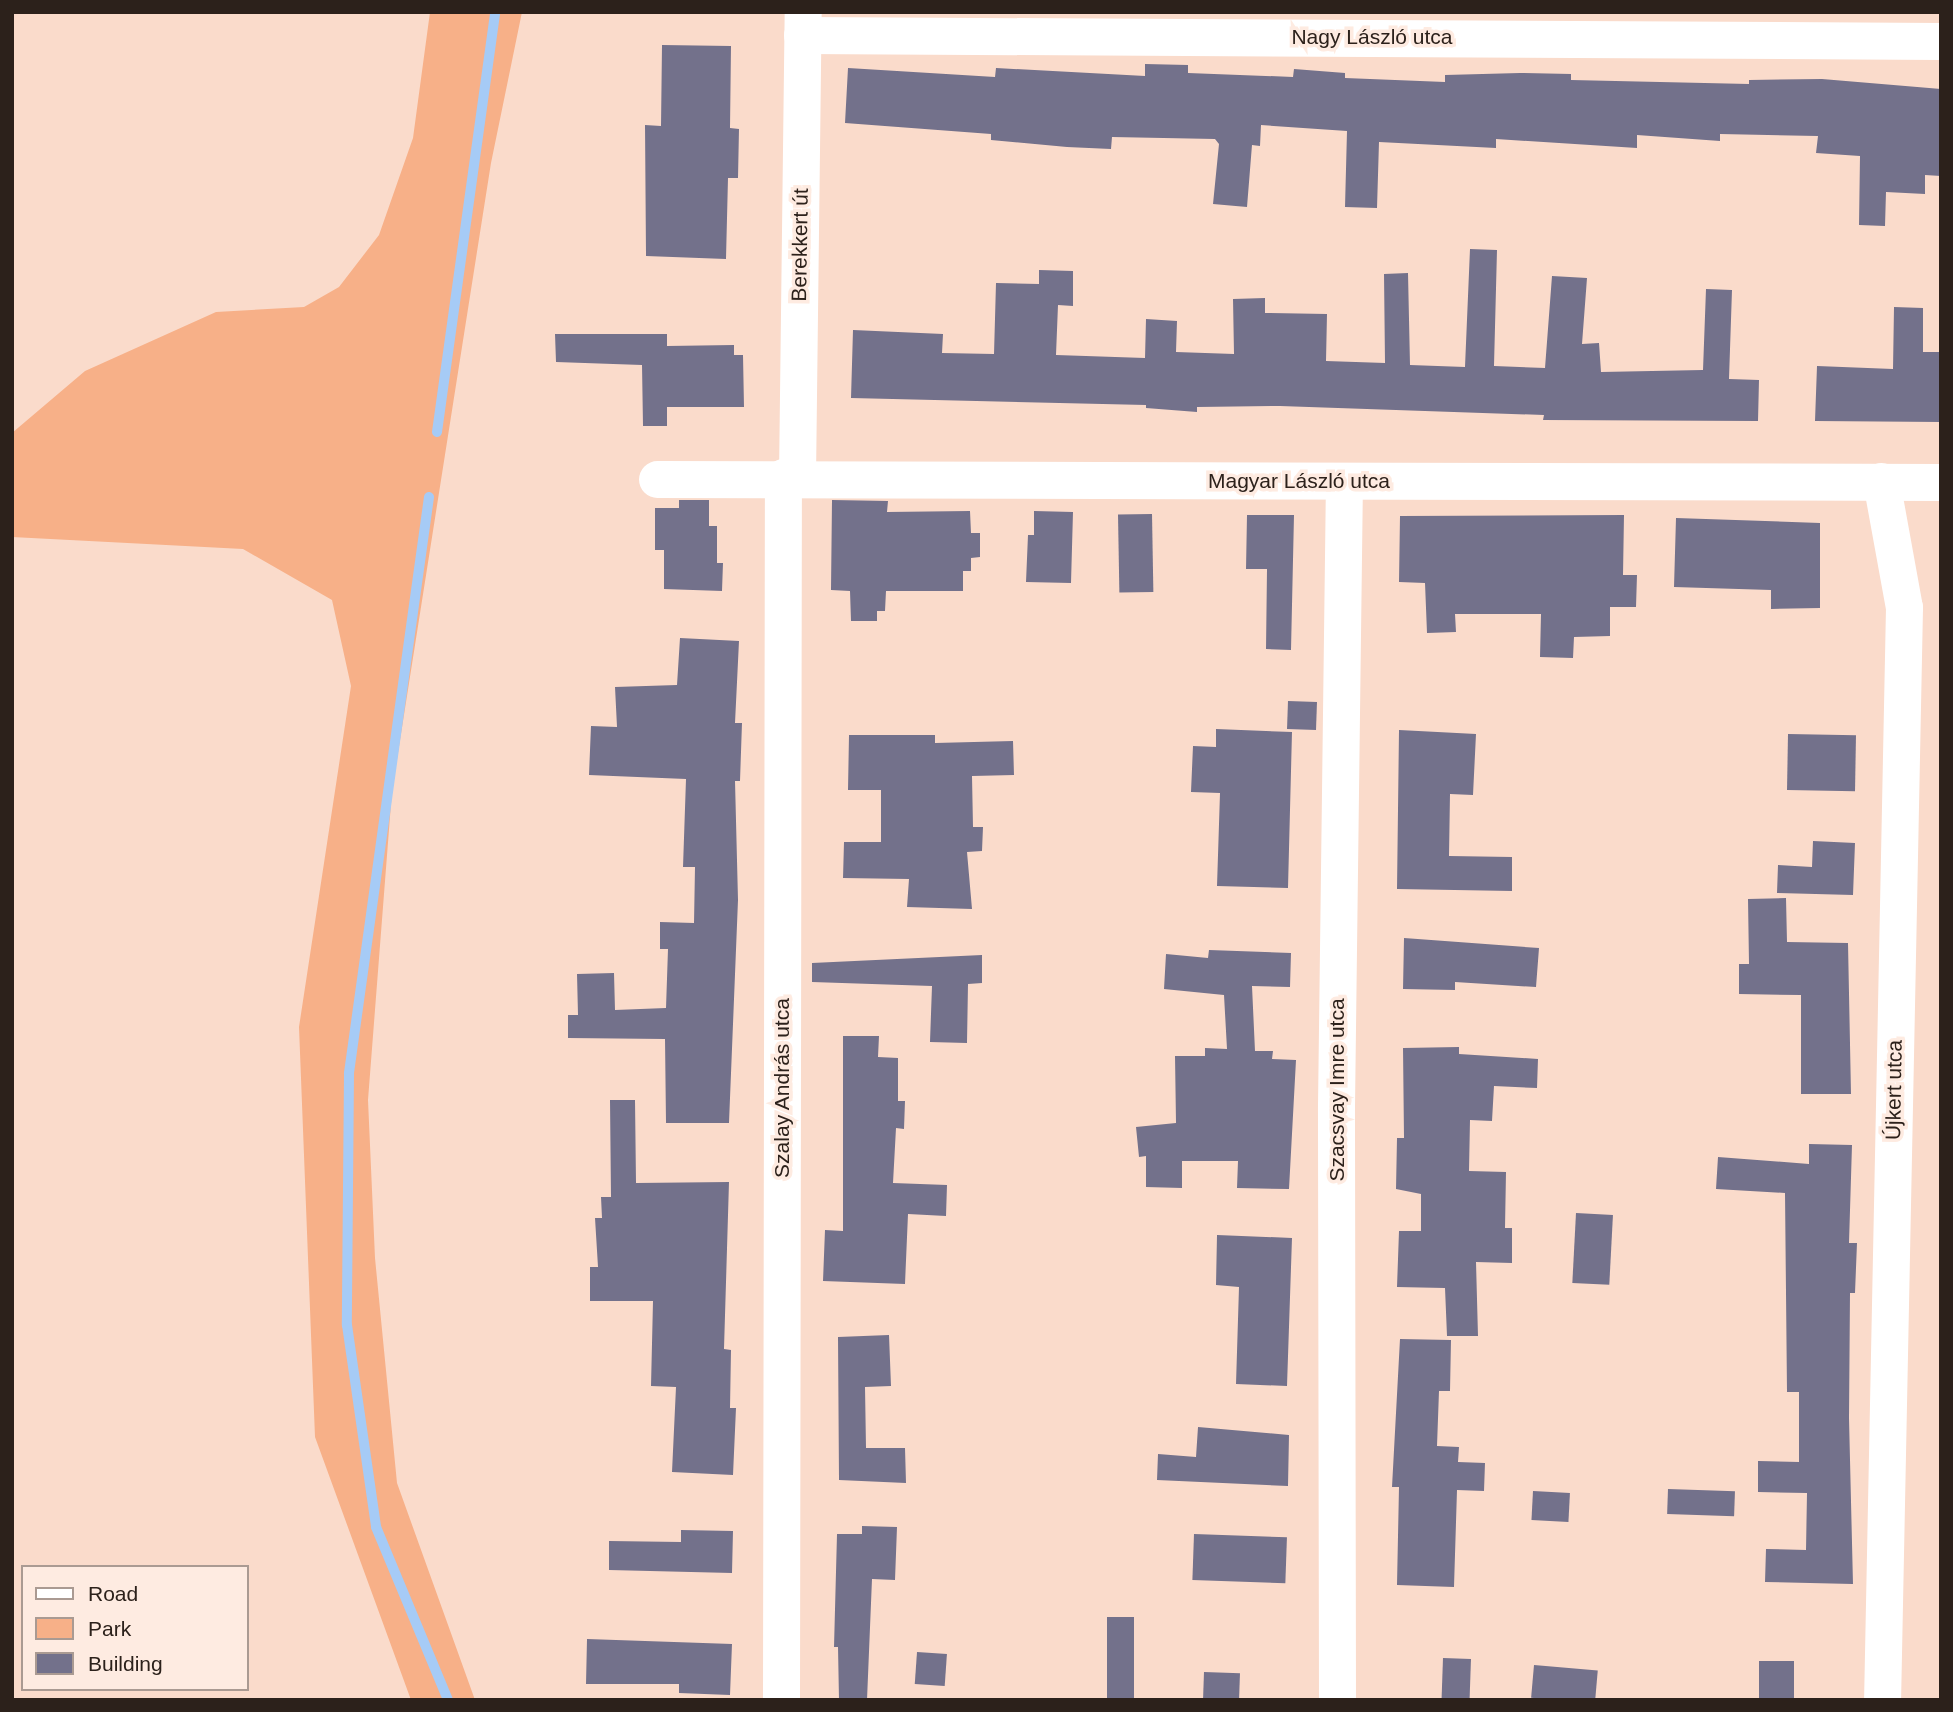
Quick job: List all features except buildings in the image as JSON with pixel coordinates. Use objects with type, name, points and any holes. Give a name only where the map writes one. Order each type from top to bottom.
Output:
[{"type":"street","name":"Nagy László utca","points":[[802,24],[1211,24],[1941,41]]},
{"type":"street","name":"Berekkert út","points":[[790,477],[802,24]]},
{"type":"street","name":"Magyar László utca","points":[[657,479],[790,477],[1941,482]]},
{"type":"street","name":"Szalay András utca","points":[[780,1700],[790,477]]},
{"type":"street","name":"Szacsvay Imre utca","points":[[1337,1700],[1336,1106],[1344,481]]},
{"type":"street","name":"Újkert utca","points":[[1881,481],[1903,607],[1882,1700]]},
{"type":"green space","points":[[430,12],[522,12],[491,163],[392,791],[368,1100],[375,1258],[397,1483],[475,1700],[411,1700],[315,1437],[299,1027],[351,686],[332,600],[243,549],[12,537],[12,433],[85,371],[216,312],[304,307],[339,287],[379,235],[413,138]]},
{"type":"waterway","points":[[437,432],[495,12]]},
{"type":"waterway","points":[[429,497],[349,1073],[347,1325],[376,1527],[448,1700]]}]
